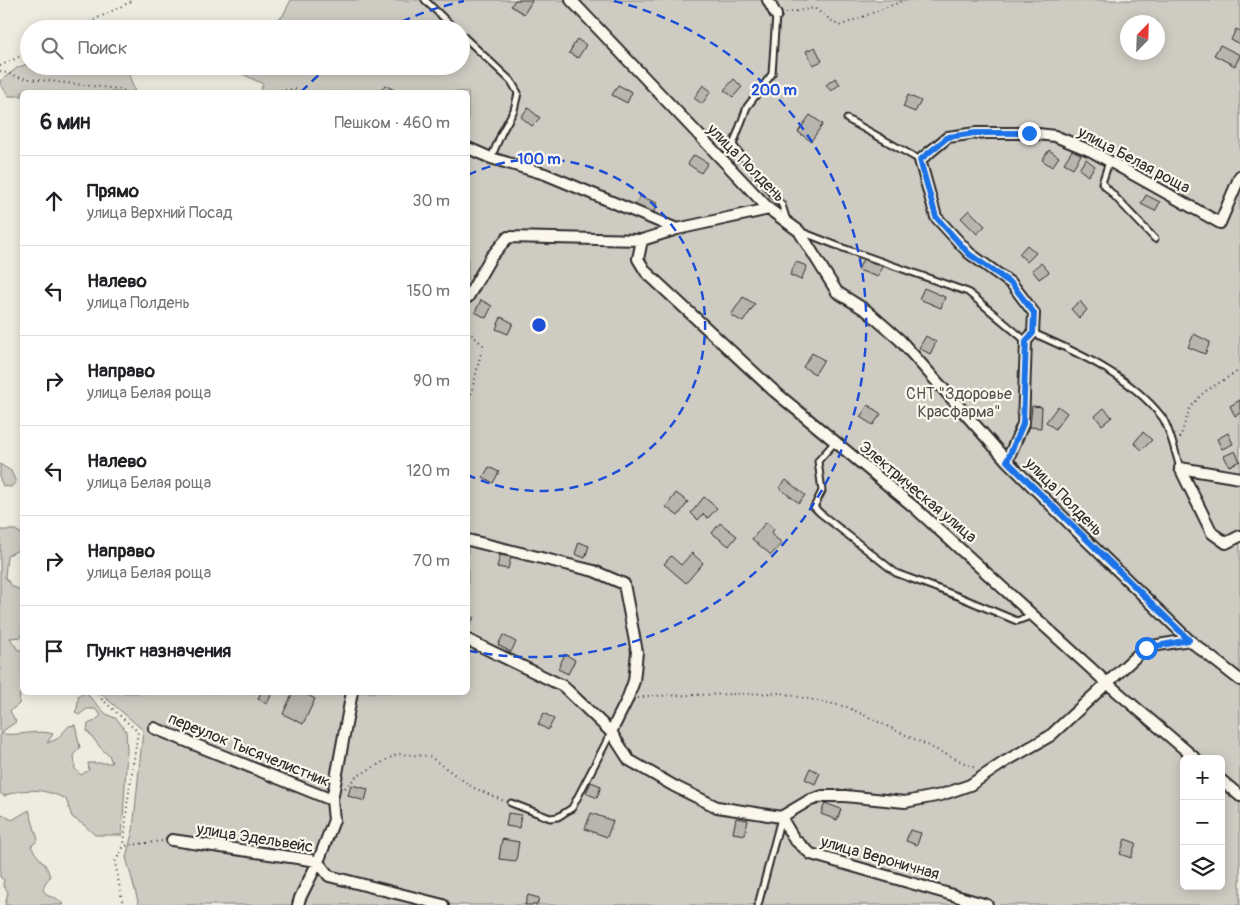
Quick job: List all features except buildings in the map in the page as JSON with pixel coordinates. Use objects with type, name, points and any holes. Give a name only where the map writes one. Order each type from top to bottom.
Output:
[{"type":"street","name":"улица Полдень","points":[[571,0],[769,209]]},
{"type":"street","points":[[768,0],[776,15]]},
{"type":"street","name":"улица Белая роща","points":[[920,160],[948,137],[976,133],[1029,133],[1055,136],[1091,151],[1220,224],[1240,176]]},
{"type":"street","points":[[470,149],[491,158],[545,174],[677,229]]},
{"type":"street","points":[[920,160],[936,217],[969,254],[1012,284],[1034,313],[1033,333],[1026,341],[1023,424],[1007,461]]},
{"type":"street","points":[[470,294],[491,257],[508,237],[642,240],[677,229],[769,209]]},
{"type":"street","name":"улица Полдень","points":[[788,223],[799,230],[838,292],[867,311],[900,340],[1007,461],[1189,640],[1240,680]]},
{"type":"street","name":"Электрическая улица","points":[[642,240],[638,259],[646,272],[774,391],[914,507],[1107,683],[1191,755]]},
{"type":"street","points":[[1180,468],[1240,478]]},
{"type":"street","points":[[1180,468],[1212,533],[1226,543],[1240,536]]},
{"type":"street","points":[[470,540],[594,570],[624,584],[637,652],[634,681],[611,732]]},
{"type":"street","points":[[470,641],[564,686],[611,732],[629,760],[717,807],[781,817],[808,801],[823,796],[845,796],[905,802],[942,795],[970,785],[1050,736],[1146,648],[1189,640]]},
{"type":"street","points":[[298,905],[318,862],[334,820],[332,800],[351,695]]},
{"type":"street","name":"переулок Тысячелистник","points":[[154,728],[332,800]]},
{"type":"street","points":[[1225,783],[1240,796]]},
{"type":"street","name":"улица Вероничная","points":[[781,817],[794,839],[811,854],[986,905]]},
{"type":"street","name":"улица Эдельвейс","points":[[172,840],[318,862],[328,876],[443,905]]},
{"type":"lane","points":[[425,0],[446,20]]},
{"type":"lane","points":[[776,15],[772,74],[747,108],[733,145],[782,204],[788,223]]},
{"type":"lane","points":[[470,42],[511,80],[518,93],[514,110],[491,158]]},
{"type":"lane","points":[[847,119],[920,160]]},
{"type":"lane","points":[[1109,162],[1102,183],[1155,239]]},
{"type":"lane","points":[[769,209],[788,223]]},
{"type":"lane","points":[[799,230],[843,248],[968,292],[1026,341]]},
{"type":"lane","points":[[1033,333],[1082,355],[1133,388],[1163,418],[1180,468]]},
{"type":"lane","points":[[835,442],[818,461],[822,491],[814,507],[820,513],[896,573],[960,597],[1017,622],[1033,615]]},
{"type":"lane","points":[[511,804],[550,818],[558,817],[572,808],[611,732]]},
{"type":"lane","points":[[758,905],[781,817]]},
{"type":"path","points":[[94,20],[134,0]]},
{"type":"path","points":[[776,15],[814,8],[839,26],[905,0]]},
{"type":"path","points":[[0,66],[20,56]]},
{"type":"path","points":[[0,71],[22,78],[119,90]]},
{"type":"path","points":[[284,90],[297,90]]},
{"type":"path","points":[[470,333],[483,345],[470,396]]},
{"type":"path","points":[[1180,439],[1190,408],[1204,392],[1240,370]]},
{"type":"path","points":[[627,700],[648,696],[780,693],[847,707],[986,774]]},
{"type":"path","points":[[97,695],[138,732],[124,846],[115,862],[125,905]]},
{"type":"path","points":[[332,800],[356,777],[397,754],[429,756],[472,787],[511,804]]},
{"type":"path","points":[[124,846],[172,840]]},
{"type":"green space","name":"СНТ \"Здоровье Красфарма\"","points":[[291,0],[1240,0],[1240,905],[139,905],[126,857],[133,830],[143,730],[102,695],[470,695],[470,90],[261,90],[263,84],[244,75],[470,75],[470,20],[276,20],[282,17]]},
{"type":"green space","points":[[20,67],[20,75],[129,75],[134,90],[20,90],[20,96],[9,96],[0,84],[0,81]]},
{"type":"green space","points":[[0,464],[11,471],[16,482],[11,487],[3,486],[0,479]]},
{"type":"green space","points":[[0,530],[15,530],[20,533],[20,549],[7,556],[5,577],[12,586],[20,590],[20,637],[10,638],[18,650],[20,650],[20,693],[19,704],[10,711],[16,722],[4,730],[2,734],[42,732],[53,734],[47,743],[57,739],[69,726],[75,725],[80,748],[74,754],[75,769],[81,775],[89,770],[88,763],[112,763],[109,755],[87,731],[88,724],[95,721],[101,715],[95,709],[87,709],[79,715],[75,712],[79,695],[88,695],[106,714],[117,719],[126,731],[127,750],[122,835],[95,835],[72,817],[66,799],[50,793],[27,790],[4,796],[0,793]]},
{"type":"green space","points":[[29,810],[38,840],[31,846],[36,855],[45,864],[50,877],[45,883],[43,890],[48,896],[56,898],[64,905],[5,905],[8,892],[3,885],[4,880],[0,877],[0,815],[12,820]]},
{"type":"route","points":[[1029,133],[976,133],[948,137],[920,160],[936,217],[969,254],[1012,284],[1034,313],[1033,333],[1026,341],[1023,424],[1007,461],[1189,640],[1146,648]]}]
